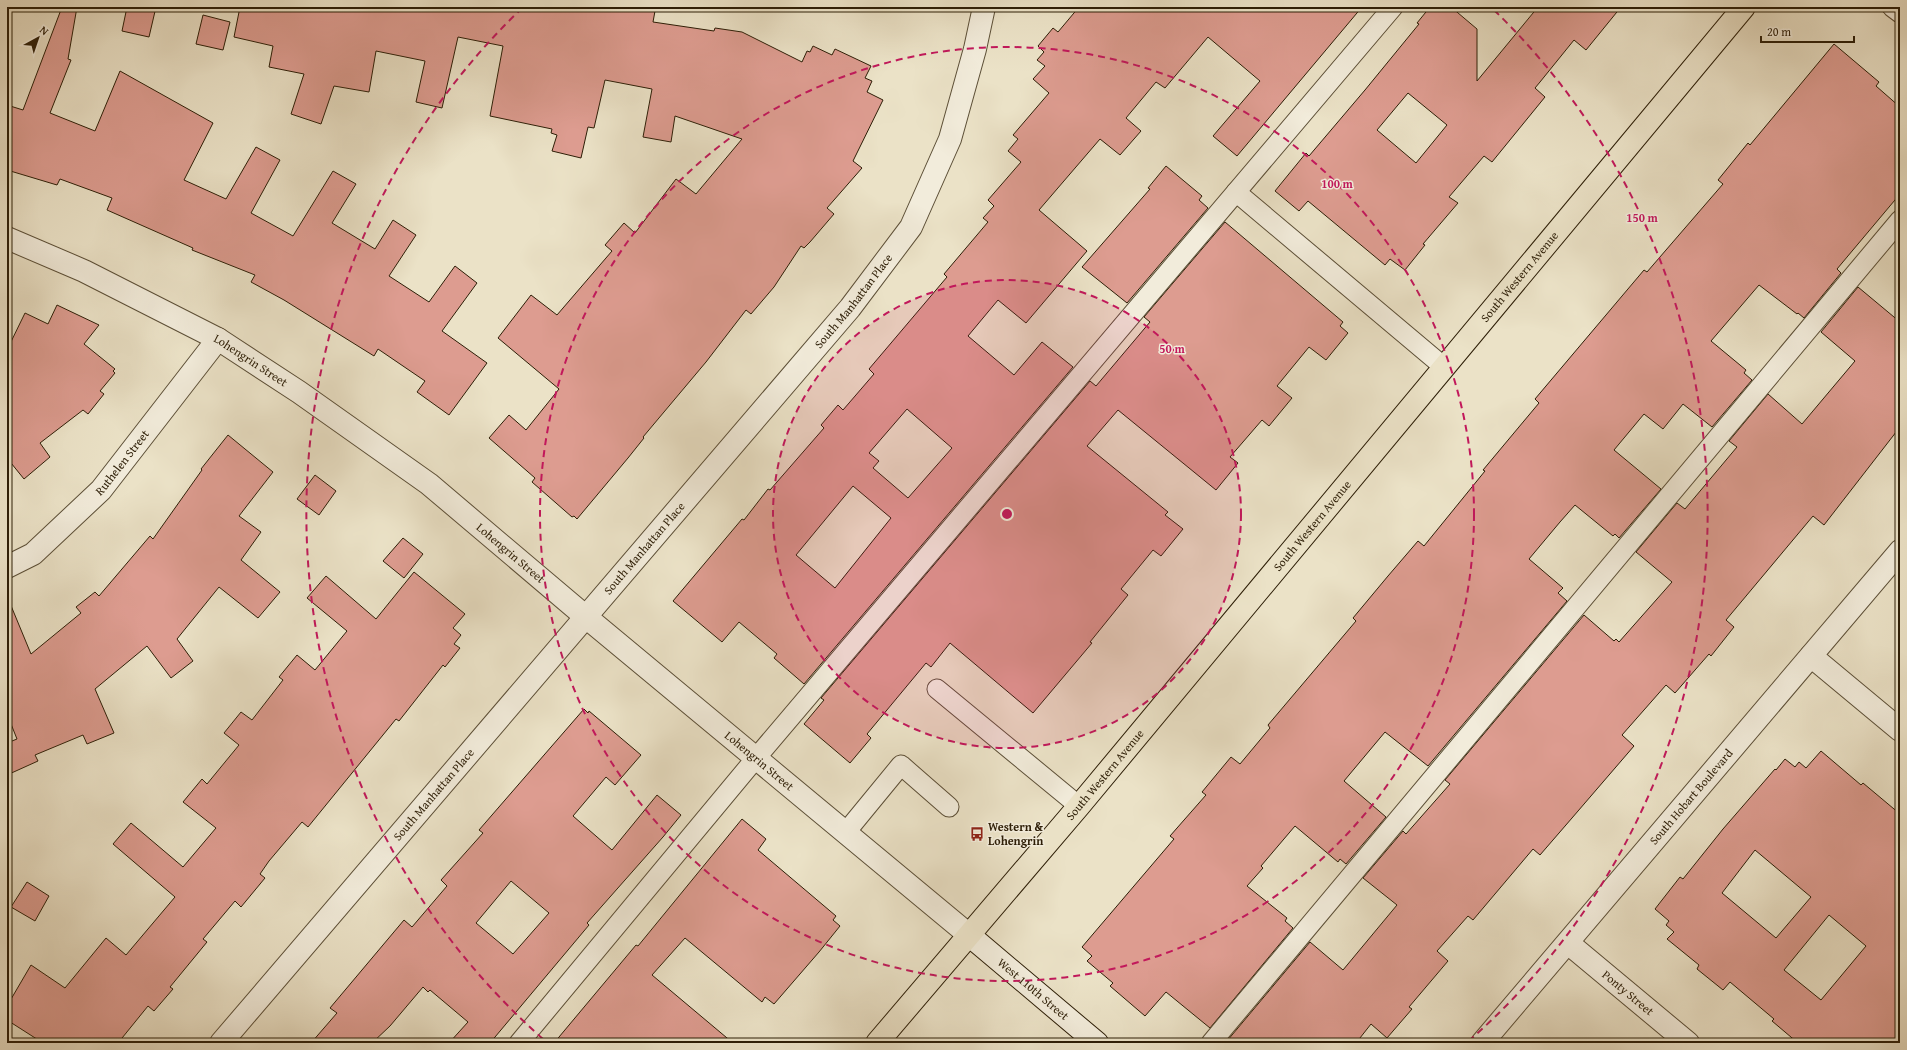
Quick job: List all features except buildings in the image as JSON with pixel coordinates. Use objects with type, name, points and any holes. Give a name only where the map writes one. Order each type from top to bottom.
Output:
[{"type":"main road","name":"South Western Avenue","points":[[877,1043],[1079,806],[1744,7]]},
{"type":"street","name":"South Manhattan Place","points":[[221,1043],[850,308],[911,227],[950,139],[975,50],[984,7]]},
{"type":"street","name":"Lohengrin Street","points":[[7,238],[84,271],[218,339],[299,392],[429,484],[586,617],[969,935]]},
{"type":"street","name":"Ruthelen Street","points":[[7,567],[33,554],[101,490],[218,339]]},
{"type":"street","name":"South Hobart Boulevard","points":[[1482,1043],[1900,551]]},
{"type":"street","points":[[1811,656],[1900,730]]},
{"type":"street","name":"West 110th Street","points":[[969,935],[1097,1043]]},
{"type":"street","name":"Ponty Street","points":[[1568,943],[1688,1043]]},
{"type":"lane","points":[[519,1043],[756,758],[1394,7]]},
{"type":"lane","points":[[1892,7],[1900,13]]},
{"type":"lane","points":[[1236,192],[1444,367]]},
{"type":"lane","points":[[1211,1043],[1900,220]]},
{"type":"lane","points":[[937,689],[1079,806]]},
{"type":"lane","points":[[846,832],[900,765],[949,807]]},
{"type":"place","name":"Western & Lohengrin","points":[[977,834]]}]
